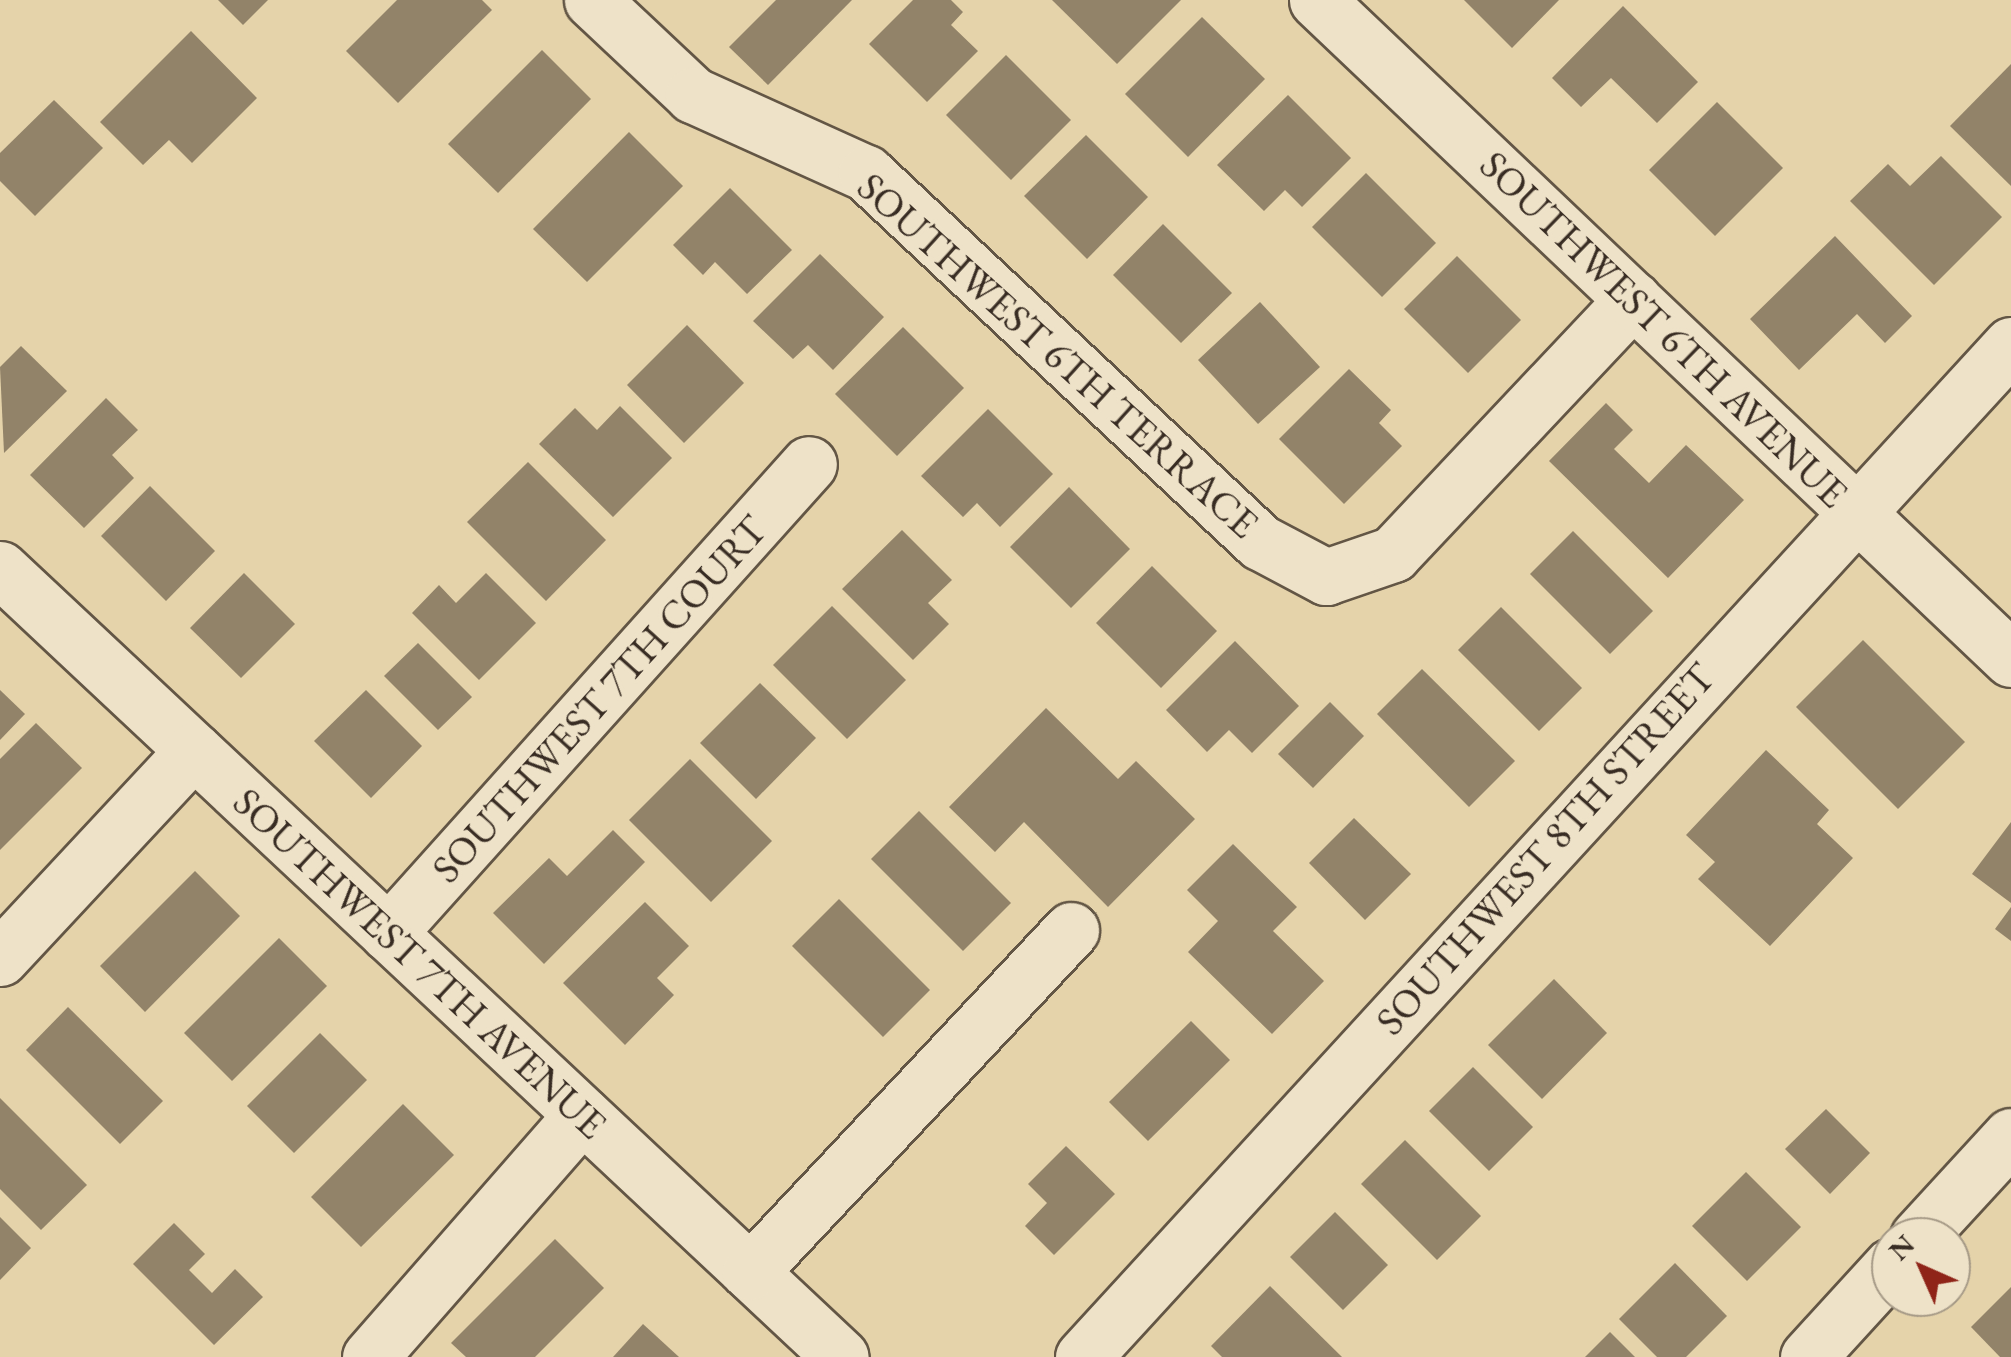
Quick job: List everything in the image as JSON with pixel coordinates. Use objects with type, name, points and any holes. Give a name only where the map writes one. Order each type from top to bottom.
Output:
[{"type":"street","name":"SOUTHWEST 6TH TERRACE","points":[[592,0],[693,94],[866,173],[1260,542],[1326,577],[1394,554],[1633,298]]},
{"type":"street","name":"SOUTHWEST 6TH AVENUE","points":[[1316,0],[2011,659]]},
{"type":"street","name":"SOUTHWEST 8TH STREET","points":[[1082,1357],[1854,510],[2011,346]]},
{"type":"street","name":"SOUTHWEST 7TH COURT","points":[[388,933],[809,464]]},
{"type":"street","name":"SOUTHWEST 7TH AVENUE","points":[[0,569],[841,1357]]},
{"type":"street","points":[[0,958],[194,750]]},
{"type":"street","points":[[750,1272],[1070,930]]},
{"type":"street","points":[[370,1357],[582,1115]]},
{"type":"street","points":[[1936,1217],[2011,1136]]},
{"type":"street","points":[[1808,1357],[1871,1288]]},
{"type":"building","points":[[218,0],[268,0],[243,25]]},
{"type":"building","points":[[397,0],[482,0],[492,10],[398,103],[346,51]]},
{"type":"building","points":[[776,0],[852,0],[768,85],[729,47]]},
{"type":"building","points":[[913,0],[951,0],[963,12],[951,25],[978,51],[927,102],[869,44]]},
{"type":"building","points":[[1052,0],[1181,0],[1117,64]]},
{"type":"building","points":[[1464,0],[1559,0],[1512,48]]},
{"type":"building","points":[[1623,6],[1698,82],[1657,123],[1611,78],[1581,107],[1552,78]]},
{"type":"building","points":[[1202,17],[1265,79],[1188,157],[1125,94]]},
{"type":"building","points":[[191,31],[257,98],[192,163],[169,140],[143,165],[100,122]]},
{"type":"building","points":[[542,50],[591,99],[498,193],[448,144]]},
{"type":"building","points":[[1006,55],[1071,120],[1011,180],[946,115]]},
{"type":"building","points":[[2011,64],[2011,186],[1950,126]]},
{"type":"building","points":[[1288,95],[1351,158],[1302,207],[1285,190],[1264,211],[1217,165]]},
{"type":"building","points":[[54,100],[103,148],[35,216],[0,181],[0,153]]},
{"type":"building","points":[[1717,102],[1783,168],[1715,236],[1649,170]]},
{"type":"building","points":[[629,132],[683,186],[587,282],[533,229]]},
{"type":"building","points":[[1086,135],[1148,197],[1087,259],[1024,196]]},
{"type":"building","points":[[1941,156],[2002,217],[1934,285],[1850,201],[1888,164],[1910,186]]},
{"type":"building","points":[[1366,173],[1436,243],[1382,297],[1312,227]]},
{"type":"building","points":[[730,188],[792,250],[747,294],[715,262],[703,275],[673,245]]},
{"type":"building","points":[[1163,224],[1232,293],[1181,343],[1113,275]]},
{"type":"building","points":[[1835,236],[1912,316],[1885,343],[1857,314],[1799,370],[1750,319]]},
{"type":"building","points":[[820,254],[884,317],[833,370],[808,345],[793,359],[753,321]]},
{"type":"building","points":[[1457,256],[1521,320],[1468,373],[1404,309]]},
{"type":"building","points":[[1260,302],[1320,367],[1258,424],[1198,360]]},
{"type":"building","points":[[687,325],[744,383],[684,443],[627,385]]},
{"type":"building","points":[[903,327],[964,388],[897,456],[835,394]]},
{"type":"building","points":[[21,346],[67,391],[4,453],[0,367]]},
{"type":"building","points":[[1349,369],[1391,410],[1379,423],[1402,446],[1344,504],[1279,439]]},
{"type":"building","points":[[106,398],[138,430],[112,455],[134,478],[84,528],[30,475]]},
{"type":"building","points":[[1606,403],[1633,430],[1614,449],[1649,483],[1686,445],[1744,500],[1668,578],[1549,461]]},
{"type":"building","points":[[620,406],[672,458],[613,517],[539,444],[575,408],[597,430]]},
{"type":"building","points":[[988,409],[1053,474],[1000,527],[977,503],[963,517],[921,476]]},
{"type":"building","points":[[528,462],[606,540],[546,601],[467,522]]},
{"type":"building","points":[[150,486],[215,551],[166,601],[101,536]]},
{"type":"building","points":[[1069,487],[1130,549],[1071,608],[1010,547]]},
{"type":"building","points":[[902,530],[952,580],[928,603],[949,624],[913,660],[842,589]]},
{"type":"building","points":[[1573,531],[1653,611],[1610,654],[1530,574]]},
{"type":"building","points":[[1152,566],[1217,631],[1161,688],[1096,623]]},
{"type":"building","points":[[244,573],[295,624],[241,678],[190,628]]},
{"type":"building","points":[[486,573],[536,623],[479,680],[412,613],[439,585],[456,603]]},
{"type":"building","points":[[832,606],[906,680],[847,739],[773,665]]},
{"type":"building","points":[[1501,607],[1582,688],[1539,731],[1458,650]]},
{"type":"building","points":[[1863,640],[1965,742],[1898,809],[1796,707]]},
{"type":"building","points":[[1235,641],[1299,706],[1252,753],[1229,730],[1207,752],[1166,710]]},
{"type":"building","points":[[418,643],[472,697],[438,730],[384,676]]},
{"type":"building","points":[[1422,669],[1515,761],[1469,807],[1377,714]]},
{"type":"building","points":[[760,683],[816,738],[756,799],[700,743]]},
{"type":"building","points":[[0,690],[25,714],[0,740]]},
{"type":"building","points":[[366,690],[422,746],[371,798],[314,741]]},
{"type":"building","points":[[1330,702],[1364,736],[1313,788],[1278,754]]},
{"type":"building","points":[[1046,708],[1118,779],[1136,761],[1195,819],[1108,907],[1024,822],[995,852],[949,807]]},
{"type":"building","points":[[36,723],[82,768],[0,850],[0,759]]},
{"type":"building","points":[[1766,750],[1829,810],[1817,824],[1853,858],[1770,946],[1698,879],[1715,862],[1686,835]]},
{"type":"building","points":[[690,759],[772,841],[711,902],[629,820]]},
{"type":"building","points":[[919,811],[1011,903],[963,951],[871,859]]},
{"type":"building","points":[[1354,818],[1411,874],[1365,920],[1309,863]]},
{"type":"building","points":[[2011,822],[2011,903],[1972,874]]},
{"type":"building","points":[[613,830],[645,862],[544,964],[493,913],[549,858],[567,876]]},
{"type":"building","points":[[1233,844],[1297,907],[1273,931],[1324,981],[1272,1034],[1188,952],[1218,921],[1187,890]]},
{"type":"building","points":[[195,871],[240,916],[145,1012],[100,966]]},
{"type":"building","points":[[839,899],[930,990],[883,1037],[792,946]]},
{"type":"building","points":[[645,902],[689,946],[657,978],[674,995],[625,1045],[563,983]]},
{"type":"building","points":[[2011,907],[2011,941],[1995,929]]},
{"type":"building","points":[[279,938],[327,986],[232,1081],[184,1033]]},
{"type":"building","points":[[1554,979],[1607,1033],[1542,1099],[1488,1045]]},
{"type":"building","points":[[68,1007],[163,1101],[120,1144],[26,1050]]},
{"type":"building","points":[[1191,1021],[1230,1060],[1148,1141],[1109,1102]]},
{"type":"building","points":[[320,1033],[367,1080],[294,1153],[247,1106]]},
{"type":"building","points":[[1473,1067],[1533,1127],[1489,1171],[1429,1111]]},
{"type":"building","points":[[0,1098],[87,1185],[41,1230],[0,1189]]},
{"type":"building","points":[[403,1104],[454,1155],[361,1247],[311,1197]]},
{"type":"building","points":[[1826,1109],[1870,1153],[1830,1194],[1785,1149]]},
{"type":"building","points":[[1405,1140],[1481,1216],[1437,1260],[1361,1184]]},
{"type":"building","points":[[1066,1146],[1115,1194],[1054,1255],[1025,1226],[1047,1203],[1028,1184]]},
{"type":"building","points":[[1746,1172],[1801,1227],[1747,1281],[1692,1226]]},
{"type":"building","points":[[1335,1212],[1388,1265],[1343,1310],[1290,1257]]},
{"type":"building","points":[[0,1217],[31,1248],[0,1280]]},
{"type":"building","points":[[174,1223],[205,1254],[189,1270],[212,1293],[235,1269],[263,1297],[214,1345],[133,1264]]},
{"type":"building","points":[[555,1239],[604,1288],[535,1357],[466,1357],[451,1343]]},
{"type":"building","points":[[1675,1263],[1727,1316],[1686,1357],[1657,1357],[1619,1319]]},
{"type":"building","points":[[1270,1286],[1342,1357],[1222,1357],[1211,1346]]},
{"type":"building","points":[[2011,1287],[2011,1357],[2000,1357],[1971,1327]]},
{"type":"building","points":[[643,1324],[679,1357],[613,1357]]},
{"type":"building","points":[[1610,1332],[1635,1357],[1585,1357]]}]
